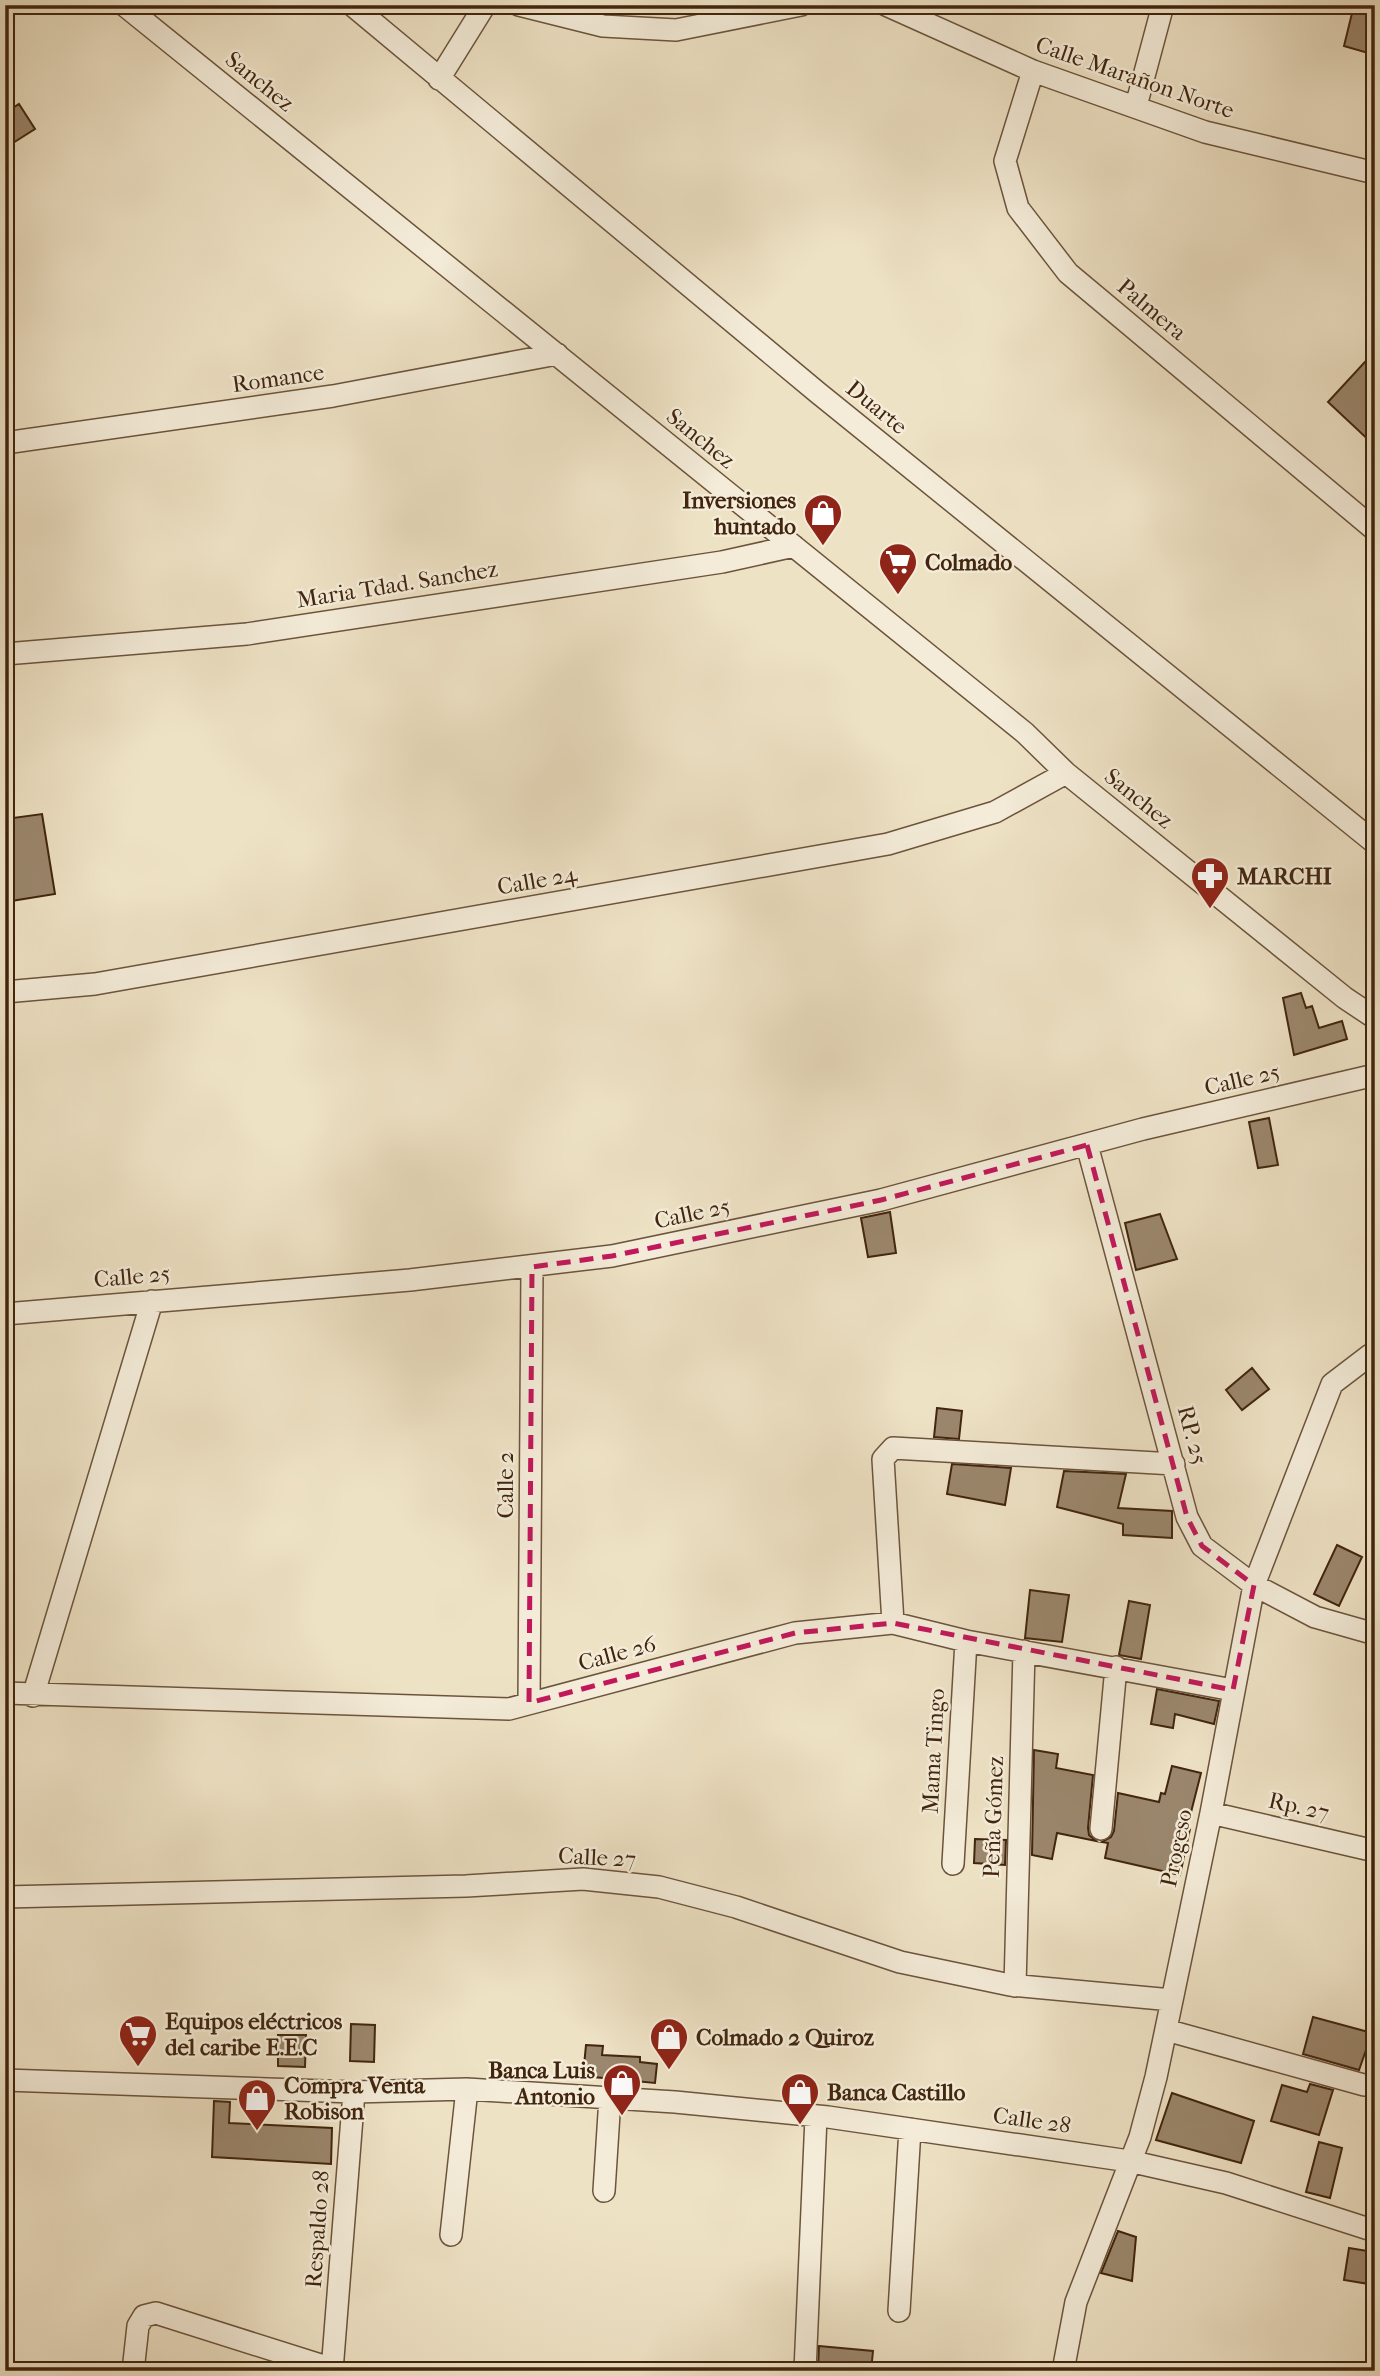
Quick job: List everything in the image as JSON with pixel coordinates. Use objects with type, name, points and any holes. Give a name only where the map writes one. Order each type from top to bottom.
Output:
[{"type":"street","name":"Sanchez","points":[[124,5],[1025,733],[1066,773],[1345,998],[1375,1018]]},
{"type":"street","name":"Duarte","points":[[352,5],[828,401],[1375,843]]},
{"type":"street","points":[[439,79],[485,5]]},
{"type":"street","points":[[519,5],[603,26],[676,30],[801,5]]},
{"type":"street","name":"Calle Marañon Norte","points":[[886,5],[1033,71],[1205,132],[1375,173]]},
{"type":"street","points":[[1136,106],[1163,5]]},
{"type":"street","name":"Palmera","points":[[1033,71],[1005,161],[1018,208],[1068,273],[1375,530]]},
{"type":"street","name":"Romance","points":[[5,443],[333,397],[556,354]]},
{"type":"street","name":"Maria Tdad. Sanchez","points":[[5,654],[247,634],[722,562],[794,546]]},
{"type":"street","name":"Calle 24","points":[[5,992],[109,982],[888,844],[995,812],[1066,773]]},
{"type":"street","name":"Calle 25","points":[[5,1314],[532,1267],[612,1256],[868,1203],[1143,1129],[1375,1075]]},
{"type":"street","name":"RP. 25","points":[[1087,1145],[1186,1517],[1202,1546],[1254,1585],[1315,1617],[1375,1634]]},
{"type":"street","name":"Calle 2","points":[[529,1703],[532,1267]]},
{"type":"street","points":[[33,1696],[152,1301]]},
{"type":"street","name":"Progeso","points":[[1063,2371],[1076,2301],[1140,2137],[1166,2030],[1211,1813],[1254,1585],[1332,1384],[1370,1355]]},
{"type":"street","points":[[893,1623],[883,1459],[893,1448],[1174,1464]]},
{"type":"street","name":"Calle 26","points":[[5,1693],[33,1696],[509,1709],[795,1633],[893,1623],[966,1641],[1233,1690]]},
{"type":"street","name":"Mama Tingo","points":[[953,1864],[966,1641]]},
{"type":"street","name":"Peña Gómez","points":[[1015,1986],[1024,1651]]},
{"type":"street","points":[[1101,1829],[1116,1667]]},
{"type":"street","name":"Rp. 27","points":[[1211,1813],[1375,1851]]},
{"type":"street","name":"Calle 27","points":[[5,1897],[466,1886],[583,1879],[659,1887],[736,1907],[900,1962],[1015,1986],[1172,2000]]},
{"type":"street","points":[[1166,2030],[1364,2085]]},
{"type":"street","name":"Calle 28","points":[[5,2080],[354,2092],[467,2089],[610,2098],[816,2117],[1129,2161],[1226,2183],[1375,2231]]},
{"type":"street","points":[[451,2235],[467,2089]]},
{"type":"street","name":"Respaldo 28","points":[[332,2370],[354,2092]]},
{"type":"street","points":[[604,2191],[610,2098]]},
{"type":"street","points":[[805,2371],[816,2117]]},
{"type":"street","points":[[899,2311],[910,2129]]},
{"type":"street","points":[[133,2371],[138,2326],[144,2316],[156,2313],[332,2370]]},
{"type":"highlighted area","points":[[1087,1145],[1187,1517],[1202,1546],[1254,1585],[1233,1690],[893,1623],[795,1633],[529,1703],[532,1267],[612,1256],[881,1200]]},
{"type":"building","points":[[1354,5],[1375,5],[1375,55],[1344,46]]},
{"type":"building","points":[[19,104],[35,129],[5,148],[5,113]]},
{"type":"building","points":[[1375,351],[1375,446],[1328,402]]},
{"type":"building","points":[[42,814],[55,894],[5,902],[5,819]]},
{"type":"building","points":[[1301,993],[1306,1008],[1312,1006],[1319,1028],[1342,1021],[1347,1039],[1294,1055],[1283,998]]},
{"type":"building","points":[[1269,1118],[1278,1165],[1258,1168],[1249,1122]]},
{"type":"building","points":[[890,1212],[896,1253],[868,1257],[861,1218]]},
{"type":"building","points":[[1160,1214],[1177,1259],[1136,1270],[1125,1223]]},
{"type":"building","points":[[1252,1368],[1269,1389],[1242,1410],[1226,1390]]},
{"type":"building","points":[[937,1408],[962,1411],[959,1439],[934,1437]]},
{"type":"building","points":[[952,1464],[1011,1468],[1005,1505],[947,1494]]},
{"type":"building","points":[[1064,1471],[1126,1474],[1118,1508],[1172,1511],[1172,1538],[1123,1535],[1123,1524],[1057,1507]]},
{"type":"building","points":[[1337,1545],[1362,1557],[1339,1606],[1314,1594]]},
{"type":"building","points":[[1030,1590],[1069,1595],[1062,1642],[1025,1638]]},
{"type":"building","points":[[1129,1601],[1150,1605],[1141,1659],[1119,1655]]},
{"type":"building","points":[[1157,1689],[1219,1701],[1214,1724],[1175,1714],[1173,1728],[1151,1724]]},
{"type":"building","points":[[1034,1750],[1058,1754],[1056,1768],[1093,1775],[1088,1828],[1089,1835],[1096,1841],[1057,1833],[1052,1859],[1032,1855]]},
{"type":"building","points":[[1172,1766],[1201,1773],[1187,1828],[1190,1829],[1180,1875],[1105,1858],[1108,1843],[1102,1842],[1111,1837],[1114,1831],[1118,1793],[1159,1802],[1161,1793],[1165,1794]]},
{"type":"building","points":[[975,1839],[1006,1840],[1005,1865],[974,1863]]},
{"type":"building","points":[[1313,2017],[1372,2033],[1359,2070],[1303,2054]]},
{"type":"building","points":[[351,2024],[375,2025],[374,2062],[350,2061]]},
{"type":"building","points":[[278,2035],[306,2035],[305,2067],[278,2066]]},
{"type":"building","points":[[586,2045],[603,2046],[602,2055],[640,2057],[640,2062],[657,2064],[655,2083],[583,2076]]},
{"type":"building","points":[[1310,2084],[1333,2090],[1319,2135],[1271,2121],[1282,2085],[1307,2092]]},
{"type":"building","points":[[1172,2093],[1254,2121],[1241,2163],[1156,2140]]},
{"type":"building","points":[[214,2101],[230,2102],[229,2123],[332,2128],[331,2164],[212,2157]]},
{"type":"building","points":[[1319,2142],[1342,2148],[1330,2198],[1306,2192]]},
{"type":"building","points":[[1118,2231],[1136,2237],[1132,2281],[1101,2273]]},
{"type":"building","points":[[1349,2248],[1374,2252],[1369,2284],[1344,2280]]},
{"type":"building","points":[[819,2346],[873,2351],[871,2371],[818,2371]]},
{"type":"place","name":"Inversiones huntado","points":[[823,547]]},
{"type":"place","name":"Colmado","points":[[898,596]]},
{"type":"place","name":"MARCHI","points":[[1210,910]]},
{"type":"place","name":"Equipos eléctricos del caribe E.E.C","points":[[138,2068]]},
{"type":"place","name":"Colmado 2 Quiroz","points":[[669,2071]]},
{"type":"place","name":"Banca Luis Antonio","points":[[622,2117]]},
{"type":"place","name":"Banca Castillo","points":[[800,2126]]},
{"type":"place","name":"Compra Venta Robison","points":[[257,2132]]}]
